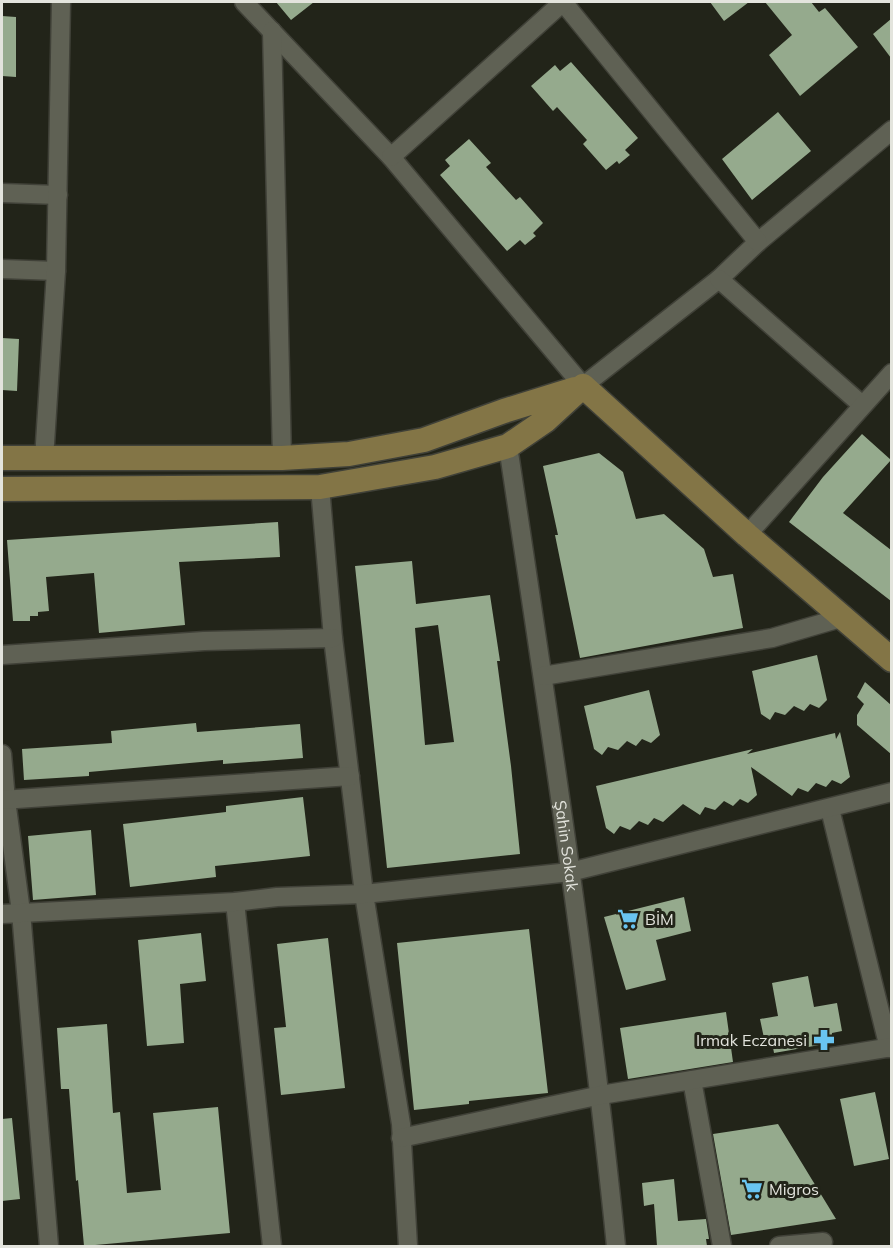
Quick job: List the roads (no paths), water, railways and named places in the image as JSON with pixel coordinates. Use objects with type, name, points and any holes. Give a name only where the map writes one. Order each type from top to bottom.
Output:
[{"type":"main road","points":[[2,458],[282,458],[349,454],[424,440],[583,386]]},
{"type":"main road","points":[[2,489],[320,487],[435,466],[508,446],[546,420],[583,386]]},
{"type":"main road","points":[[583,386],[747,535],[891,658]]},
{"type":"street","points":[[44,459],[56,272],[61,2]]},
{"type":"street","points":[[244,2],[391,157],[583,386],[719,279],[758,242],[891,130]]},
{"type":"street","points":[[391,157],[563,2],[758,242]]},
{"type":"street","points":[[272,31],[282,458]]},
{"type":"street","points":[[2,193],[58,195]]},
{"type":"street","points":[[2,269],[56,272]]},
{"type":"street","points":[[719,279],[862,405]]},
{"type":"street","points":[[747,535],[891,373]]},
{"type":"street","name":"Şahin Sokak","points":[[508,446],[543,676],[601,1095],[616,1246]]},
{"type":"street","points":[[320,487],[333,638],[364,894],[402,1138],[408,1246]]},
{"type":"street","points":[[543,676],[772,638],[844,617]]},
{"type":"street","points":[[2,655],[204,641],[333,638]]},
{"type":"street","points":[[2,754],[4,800],[21,912],[49,1246]]},
{"type":"street","points":[[4,800],[350,776]]},
{"type":"street","points":[[2,914],[235,902],[277,897],[364,894],[570,872],[891,792]]},
{"type":"street","points":[[402,1138],[601,1095],[890,1048],[830,809]]},
{"type":"street","points":[[235,902],[272,1246]]},
{"type":"street","points":[[692,1080],[722,1246]]},
{"type":"street","points":[[779,1246],[823,1242]]},
{"type":"place","name":"BİM","points":[[628,919]]},
{"type":"place","name":"Irmak Eczanesi","points":[[824,1040]]},
{"type":"place","name":"Migros","points":[[752,1189]]}]
